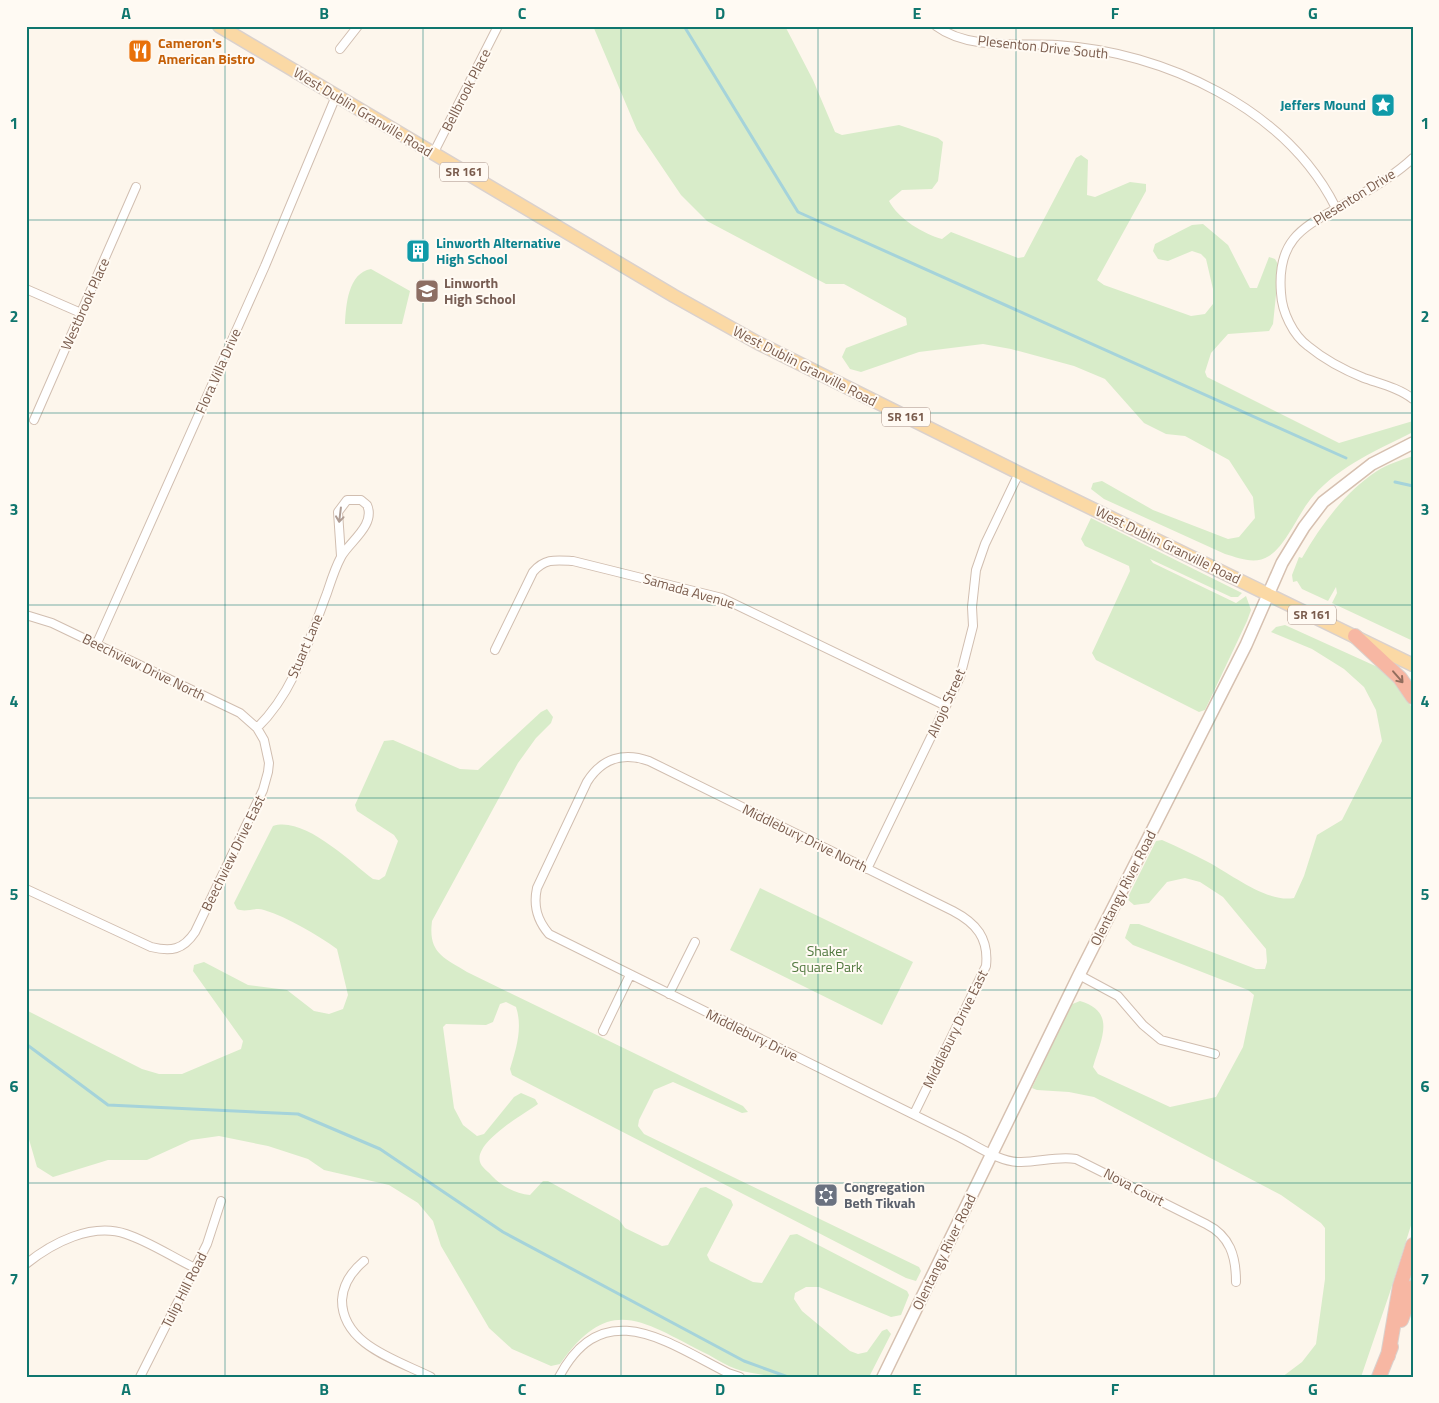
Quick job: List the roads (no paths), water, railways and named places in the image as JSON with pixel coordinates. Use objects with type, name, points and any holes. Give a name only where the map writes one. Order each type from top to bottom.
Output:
[{"type":"highway","points":[[1354,636],[1400,678],[1413,697]]},
{"type":"highway","points":[[1388,1356],[1400,1286],[1413,1245]]},
{"type":"highway","points":[[1379,1377],[1413,1287]]},
{"type":"main road","name":"West Dublin Granville Road","points":[[219,26],[233,30],[336,96],[694,308],[805,367],[1413,665]]},
{"type":"main road","name":"Olentangy River Road","points":[[883,1377],[1079,975],[1270,595],[1282,564],[1304,527],[1323,502],[1372,464],[1413,443]]},
{"type":"street","points":[[340,49],[358,26]]},
{"type":"street","name":"Bellbrook Place","points":[[433,154],[498,26]]},
{"type":"street","name":"Plesenton Drive South","points":[[936,26],[948,35],[977,41],[1058,45],[1122,55],[1164,68],[1205,86],[1246,109],[1282,138],[1309,166],[1336,208]]},
{"type":"street","name":"Flora Villa Drive","points":[[96,644],[265,266],[336,96]]},
{"type":"street","name":"Plesenton Drive","points":[[1413,158],[1353,200],[1314,220],[1294,238],[1283,260],[1280,282],[1282,304],[1292,328],[1306,345],[1344,369],[1402,392],[1413,399]]},
{"type":"street","name":"Westbrook Place","points":[[34,420],[136,187]]},
{"type":"street","points":[[26,289],[81,313]]},
{"type":"street","name":"Alrojo Street","points":[[868,869],[960,677],[973,626],[972,607],[976,570],[985,544],[1019,473]]},
{"type":"street","name":"Stuart Lane","points":[[257,728],[282,699],[308,644],[341,556],[364,528],[369,517],[368,506],[361,500],[346,500],[338,512],[341,556]]},
{"type":"street","name":"Samada Avenue","points":[[495,650],[533,572],[539,565],[547,560],[573,561],[722,598],[946,706]]},
{"type":"street","name":"Beechview Drive North","points":[[26,615],[52,623],[240,713],[257,728]]},
{"type":"street","name":"Beechview Drive East","points":[[26,889],[154,948],[171,951],[184,945],[195,932],[263,790],[269,763],[264,740],[257,728]]},
{"type":"street","name":"Middlebury Drive North","points":[[535,898],[539,880],[587,782],[598,767],[614,759],[632,756],[649,761],[964,917],[977,927],[985,941]]},
{"type":"street","name":"Middlebury Drive","points":[[535,898],[537,916],[549,934],[992,1153]]},
{"type":"street","name":"Middlebury Drive East","points":[[914,1114],[983,974],[987,958],[985,941]]},
{"type":"street","points":[[669,994],[695,942]]},
{"type":"street","points":[[602,1031],[630,975]]},
{"type":"street","points":[[1079,975],[1118,996],[1143,1024],[1161,1040],[1174,1045],[1215,1054]]},
{"type":"street","name":"Nova Court","points":[[992,1153],[1006,1160],[1020,1162],[1066,1157],[1076,1160],[1213,1227],[1230,1246],[1236,1266],[1236,1282]]},
{"type":"street","name":"Tulip Hill Road","points":[[140,1377],[207,1244],[222,1201]]},
{"type":"street","points":[[26,1264],[72,1237],[100,1230],[112,1230],[136,1238],[195,1268]]},
{"type":"street","points":[[364,1261],[356,1268],[347,1281],[342,1295],[344,1314],[351,1331],[367,1345],[431,1377]]},
{"type":"street","points":[[559,1377],[572,1355],[586,1342],[603,1334],[627,1330],[653,1335],[728,1373],[740,1377]]},
{"type":"waterway","points":[[684,26],[798,212],[1346,458]]},
{"type":"waterway","points":[[1395,482],[1413,486]]},
{"type":"waterway","points":[[26,1044],[108,1105],[298,1114],[380,1149],[503,1232],[744,1361],[788,1377]]},
{"type":"place","name":"Cameron's American Bistro","points":[[140,51]]},
{"type":"place","name":"Jeffers Mound","points":[[1383,105]]},
{"type":"place","name":"Linworth Alternative High School","points":[[418,251]]},
{"type":"place","name":"Linworth High School","points":[[427,291]]},
{"type":"place","name":"Congregation Beth Tikvah","points":[[826,1195]]},
{"type":"park label","name":"Shaker Square Park","points":[[827,960]]}]
